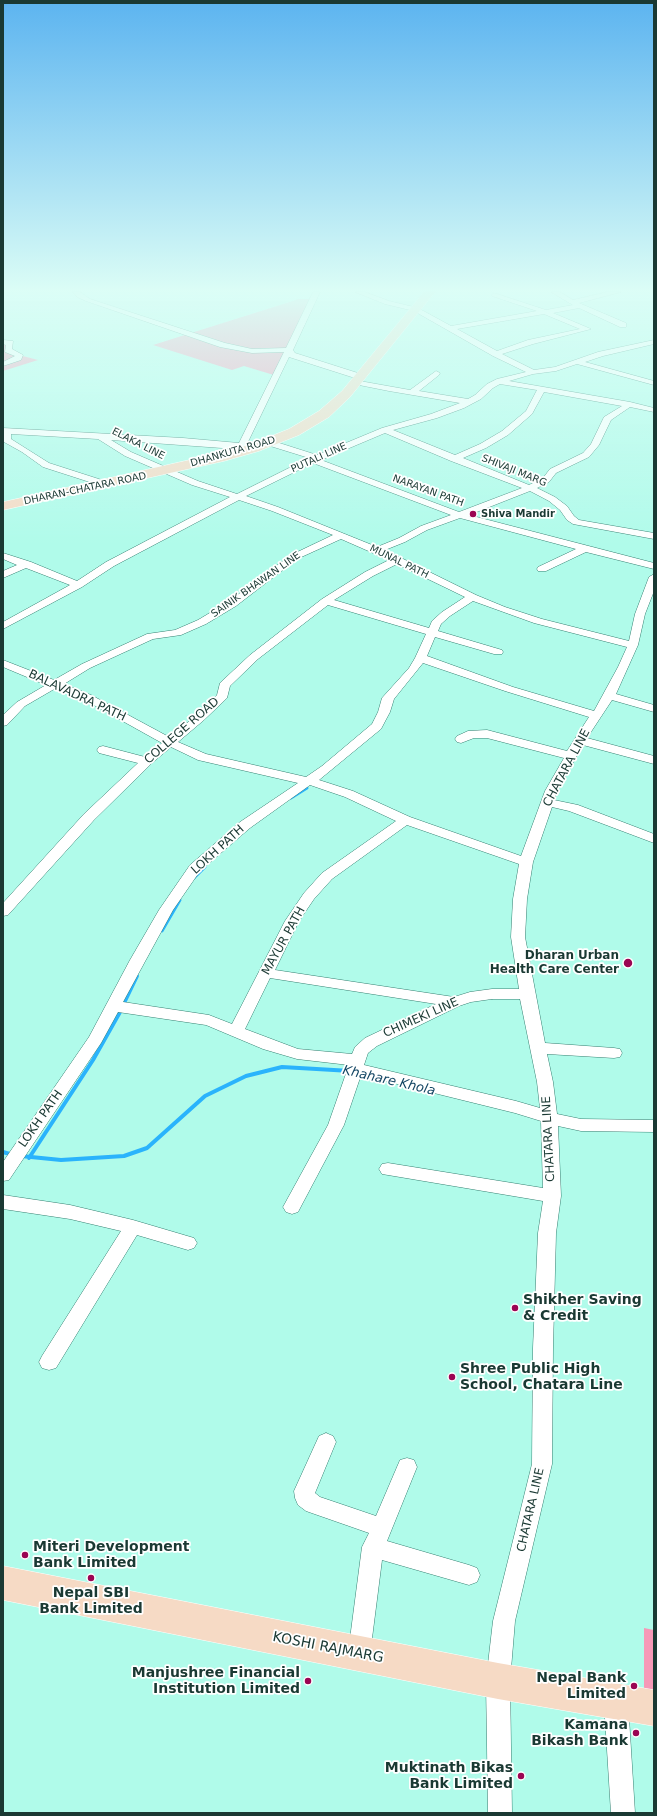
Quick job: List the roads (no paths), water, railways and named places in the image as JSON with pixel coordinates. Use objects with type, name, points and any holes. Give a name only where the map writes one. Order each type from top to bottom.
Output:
[{"type":"main road","name":"DHANKUTA ROAD","points":[[167,471],[248,446],[270,443],[315,420],[333,407],[359,379]]},
{"type":"main road","name":"DHARAN-CHATARA ROAD","points":[[3,506],[167,471]]},
{"type":"main road","name":"KOSHI RAJMARG","points":[[3,1583],[498,1681],[654,1708]]},
{"type":"street","points":[[5,436],[98,436],[248,446],[280,377]]},
{"type":"street","points":[[353,377],[389,389],[469,402]]},
{"type":"street","points":[[413,392],[431,377]]},
{"type":"street","name":"PUTALI LINE","points":[[3,626],[78,585],[110,564],[238,497],[315,459],[385,430],[434,416],[469,402],[478,397],[490,386],[500,381],[516,377]]},
{"type":"street","points":[[632,377],[652,382]]},
{"type":"street","points":[[500,381],[541,390],[630,404],[654,410]]},
{"type":"street","points":[[454,459],[483,446],[505,433],[528,412],[541,390]]},
{"type":"street","points":[[377,550],[402,540],[424,528],[530,488],[546,480],[553,471],[586,454],[595,445],[607,419],[630,404]]},
{"type":"street","name":"SHIVAJI MARG","points":[[385,430],[454,459],[530,488],[552,499],[564,508],[570,518],[576,522],[654,536]]},
{"type":"street","points":[[5,436],[46,465],[105,484]]},
{"type":"street","name":"ELAKA LINE","points":[[98,436],[128,454],[167,471]]},
{"type":"street","name":"NARAYAN PATH","points":[[270,443],[459,515],[654,566]]},
{"type":"street","name":"MUNAL PATH","points":[[167,471],[195,483],[275,509],[341,535],[377,550],[472,597],[538,621],[633,645]]},
{"type":"street","name":"SAINIK BHAWAN LINE","points":[[3,722],[21,704],[86,666],[151,636],[177,634],[202,622],[232,604],[294,557],[341,535]]},
{"type":"street","points":[[542,569],[585,549]]},
{"type":"street","points":[[3,556],[78,585]]},
{"type":"street","name":"COLLEGE ROAD","points":[[3,912],[89,817],[147,761],[200,718],[223,696],[224,685],[254,657],[326,601],[369,574],[397,560]]},
{"type":"street","points":[[3,575],[26,564]]},
{"type":"street","name":"CHATARA LINE","points":[[500,1813],[498,1681],[504,1621],[542,1464],[543,1348],[547,1233],[552,1196],[550,1122],[545,1082],[537,1048],[518,937],[520,899],[526,862],[547,802],[580,740],[609,696],[633,645],[640,614],[651,594],[654,577]]},
{"type":"street","name":"LOKH PATH","points":[[11,1162],[96,1039],[137,960],[166,910],[194,868],[245,825],[310,781],[361,741],[377,726],[384,712],[388,698],[413,670],[421,658],[436,624],[446,614],[472,597]]},
{"type":"street","points":[[326,601],[498,652]]},
{"type":"street","points":[[421,658],[509,689],[596,715]]},
{"type":"street","name":"BALAVADRA PATH","points":[[3,663],[87,697],[169,742],[202,757],[310,781],[349,794],[405,820],[526,862]]},
{"type":"street","points":[[609,696],[654,709]]},
{"type":"street","points":[[461,739],[472,734],[496,736],[571,756]]},
{"type":"street","points":[[580,740],[654,760]]},
{"type":"street","points":[[103,750],[147,761]]},
{"type":"street","points":[[547,802],[573,808],[654,839]]},
{"type":"street","name":"MAYUR PATH","points":[[236,1030],[292,921],[310,896],[327,876],[405,820]]},
{"type":"street","points":[[266,973],[454,1002]]},
{"type":"street","name":"CHIMEKI LINE","points":[[292,1207],[336,1126],[361,1050],[371,1042],[454,1002],[470,997],[492,994],[527,994]]},
{"type":"street","points":[[114,1006],[209,1020],[269,1045],[297,1054],[355,1068],[550,1122],[581,1125],[654,1126]]},
{"type":"street","points":[[537,1048],[614,1053]]},
{"type":"street","points":[[388,1169],[552,1196]]},
{"type":"street","points":[[3,1202],[70,1212],[133,1227],[188,1243]]},
{"type":"street","points":[[49,1362],[133,1227]]},
{"type":"street","points":[[326,1442],[304,1491],[305,1498],[313,1504],[382,1528]]},
{"type":"street","points":[[359,1654],[373,1547],[407,1467]]},
{"type":"street","points":[[373,1547],[468,1575]]},
{"type":"street","points":[[616,1702],[623,1813]]},
{"type":"waterway","points":[[291,798],[307,788]]},
{"type":"waterway","points":[[194,878],[205,867]]},
{"type":"waterway","points":[[162,931],[180,900]]},
{"type":"waterway","points":[[125,1001],[137,976]]},
{"type":"waterway","points":[[30,1157],[93,1060],[120,1012]]},
{"type":"waterway","name":"Khahare Khola","points":[[30,1157],[61,1160],[124,1156],[147,1148],[205,1096],[246,1076],[282,1067],[351,1071]]},
{"type":"waterway","name":"Khahare Khola","points":[[3,1152],[13,1155]]},
{"type":"waterway","name":"Khahare Khola","points":[[21,1156],[30,1157]]},
{"type":"place","name":"Shiva Mandir","points":[[473,514]]},
{"type":"place","name":"Dharan Urban Health Care Center","points":[[628,963]]},
{"type":"place","name":"Shikher Saving & Credit","points":[[515,1308]]},
{"type":"place","name":"Shree Public High School, Chatara Line","points":[[452,1377]]},
{"type":"place","name":"Miteri Development Bank Limited","points":[[25,1555]]},
{"type":"place","name":"Nepal SBI Bank Limited","points":[[91,1578]]},
{"type":"place","name":"Manjushree Financial Institution Limited","points":[[308,1681]]},
{"type":"place","name":"Nepal Bank Limited","points":[[634,1686]]},
{"type":"place","name":"Kamana Bikash Bank","points":[[636,1733]]},
{"type":"place","name":"Muktinath Bikas Bank Limited","points":[[521,1776]]}]
